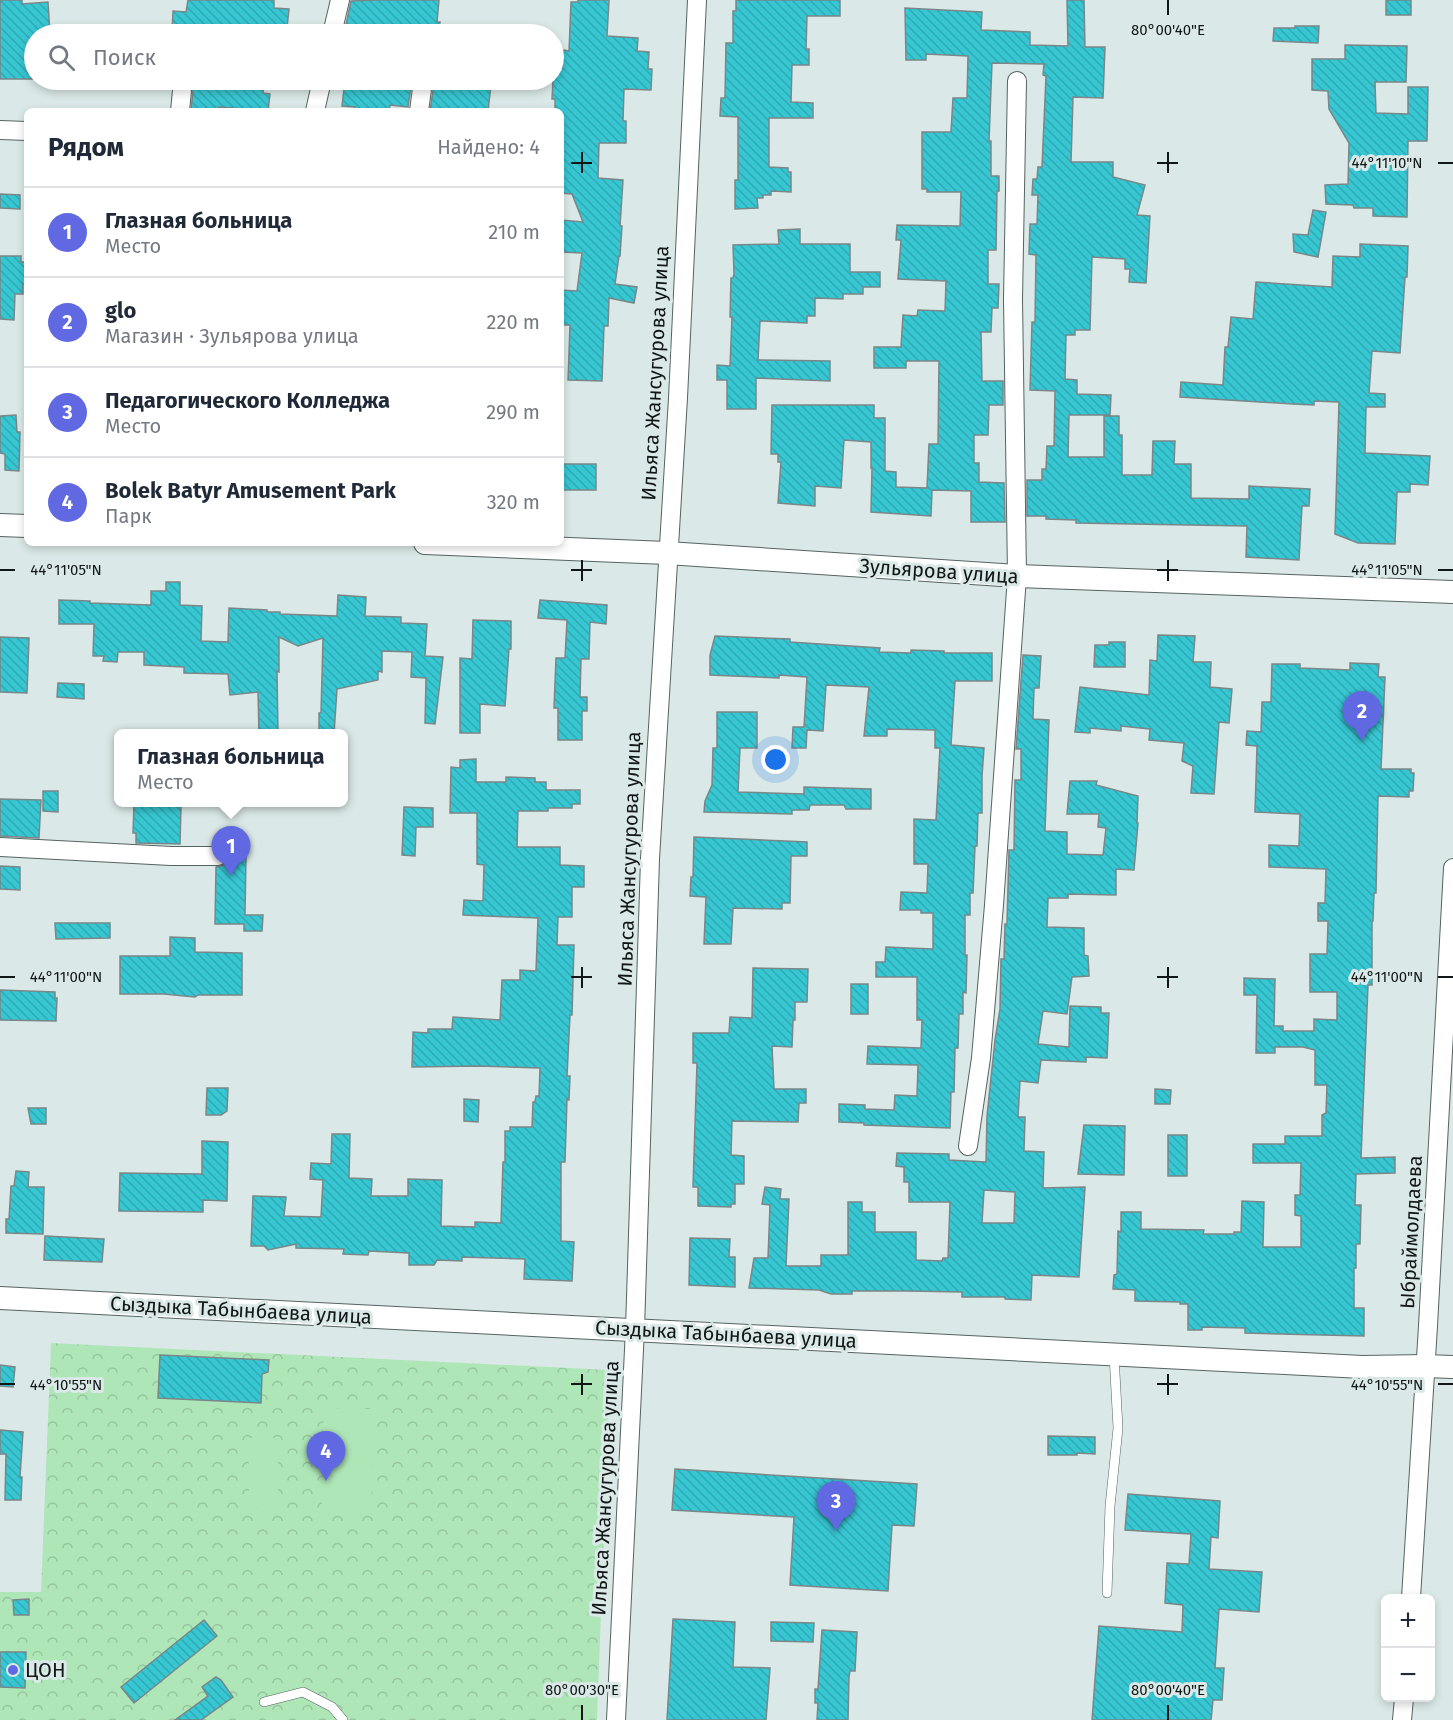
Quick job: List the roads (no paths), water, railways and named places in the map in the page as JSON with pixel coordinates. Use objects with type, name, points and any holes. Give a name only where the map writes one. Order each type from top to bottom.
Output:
[{"type":"street","points":[[334,24],[340,0]]},
{"type":"street","name":"Ильяса Жансугурова улица","points":[[616,1720],[635,1329],[650,859],[678,398],[697,0]]},
{"type":"street","points":[[968,1146],[981,1058],[1017,576],[1013,299],[1017,81]]},
{"type":"street","points":[[180,108],[182,90]]},
{"type":"street","points":[[316,108],[320,90]]},
{"type":"street","points":[[419,108],[422,90]]},
{"type":"street","points":[[0,130],[24,131]]},
{"type":"street","points":[[0,525],[24,526]]},
{"type":"street","name":"Зульярова улица","points":[[491,546],[667,554],[1017,576],[1453,592]]},
{"type":"street","points":[[0,846],[171,856],[218,856]]},
{"type":"street","name":"Ыбраймолдаева","points":[[1411,1594],[1430,1303],[1453,868]]},
{"type":"street","name":"Сыздыка Табынбаева улица","points":[[0,1298],[1362,1367],[1453,1367]]},
{"type":"street","points":[[1402,1720],[1404,1702]]},
{"type":"lane","points":[[1107,1593],[1110,1506],[1118,1428],[1114,1354]]},
{"type":"lane","points":[[264,1702],[303,1692],[332,1707],[343,1720]]},
{"type":"place","name":"glo","points":[[1362,741]]},
{"type":"place","name":"Глазная больница","points":[[231,876]]},
{"type":"place","name":"Bolek Batyr Amusement Park","points":[[326,1481]]},
{"type":"place","name":"Педагогического Колледжа","points":[[836,1531]]},
{"type":"place","name":"ЦОН","points":[[13,1670]]}]
